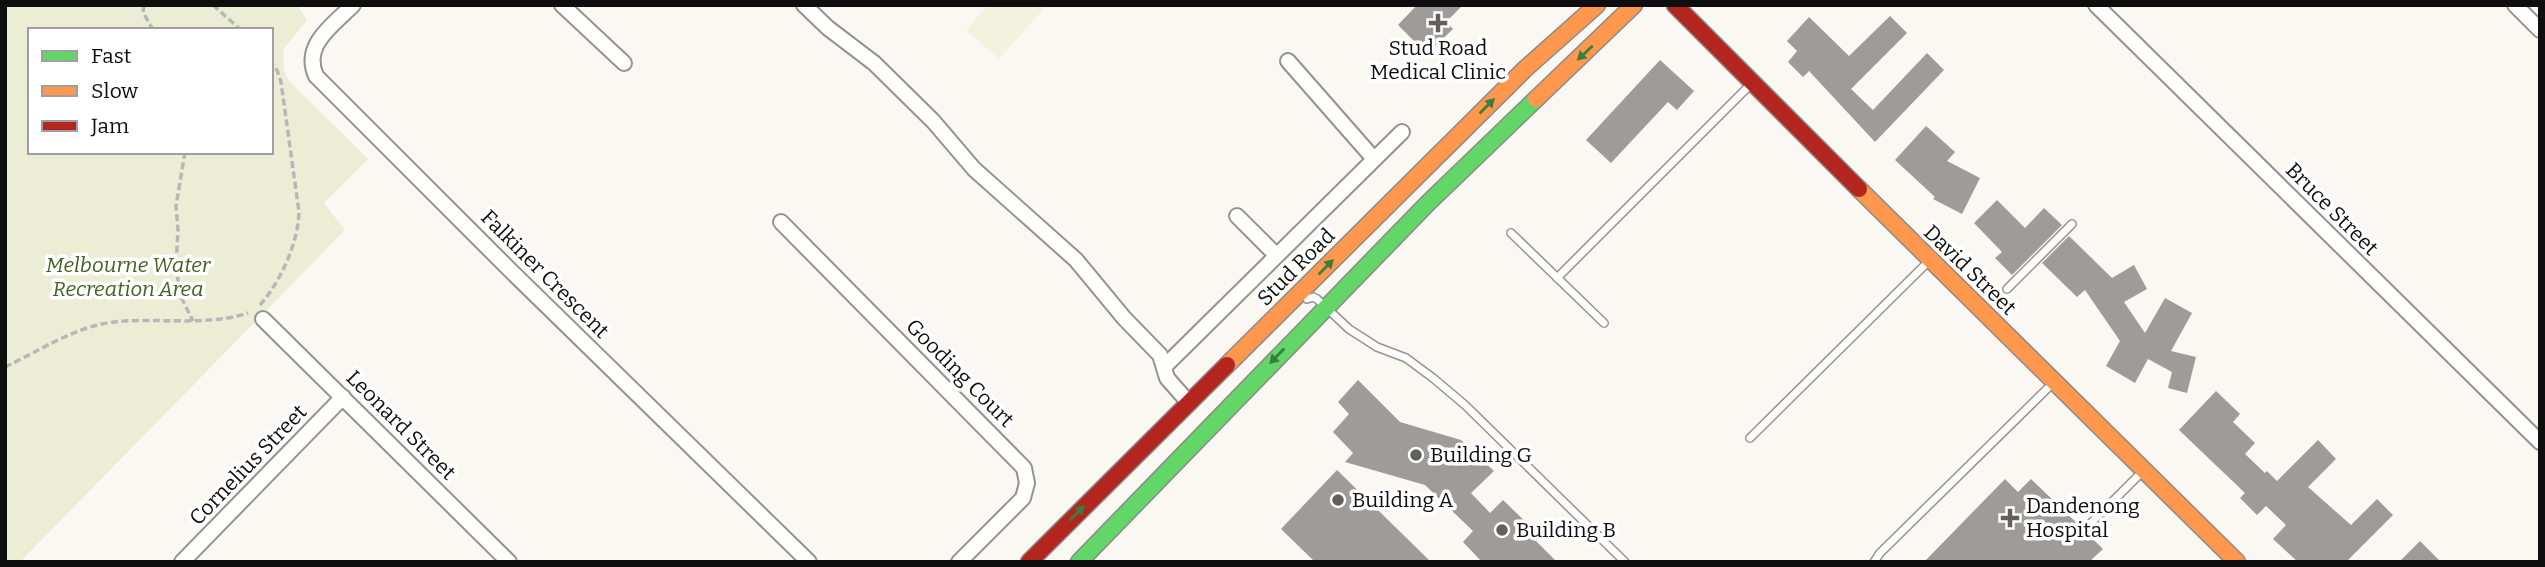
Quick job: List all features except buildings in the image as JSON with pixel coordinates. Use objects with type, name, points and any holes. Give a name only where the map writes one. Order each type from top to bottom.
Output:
[{"type":"main road","name":"Stud Road","points":[[1029,562],[1525,69],[1597,5]]},
{"type":"main road","points":[[1079,562],[1325,306],[1634,5]]},
{"type":"main road","name":"David Street","points":[[1675,5],[2236,561]]},
{"type":"street","name":"Falkiner Crescent","points":[[352,5],[314,47],[311,60],[316,76],[809,562]]},
{"type":"street","points":[[562,5],[624,63]]},
{"type":"street","points":[[804,5],[828,28],[874,63],[933,121],[974,169],[1076,260],[1102,288],[1124,318],[1160,355],[1167,379],[1189,403]]},
{"type":"street","name":"Bruce Street","points":[[2095,5],[2540,442]]},
{"type":"street","points":[[2515,5],[2540,30]]},
{"type":"street","points":[[1288,61],[1374,159]]},
{"type":"street","points":[[1165,366],[1402,132]]},
{"type":"street","points":[[1237,216],[1276,255]]},
{"type":"street","name":"Gooding Court","points":[[780,222],[1024,468],[1027,483],[1023,498],[959,562]]},
{"type":"street","name":"Leonard Street","points":[[263,319],[509,562]]},
{"type":"street","name":"Cornelius Street","points":[[182,562],[344,397]]},
{"type":"lane","points":[[1557,278],[1751,83]]},
{"type":"lane","points":[[2007,289],[2072,224]]},
{"type":"lane","points":[[1511,233],[1604,323]]},
{"type":"lane","points":[[1750,438],[1930,260]]},
{"type":"lane","points":[[1299,307],[1313,297],[1349,329],[1377,347],[1406,358],[1433,378],[1465,405],[1625,562]]},
{"type":"lane","points":[[1206,386],[1226,381]]},
{"type":"lane","points":[[1874,562],[1880,553],[2054,382]]},
{"type":"lane","points":[[2084,530],[2144,470]]},
{"type":"path","points":[[144,5],[143,12],[152,28]]},
{"type":"path","points":[[213,5],[239,28]]},
{"type":"path","points":[[5,368],[86,329],[114,322],[193,321],[236,317],[254,310],[268,297],[299,225],[281,82],[273,65]]},
{"type":"path","points":[[281,82],[288,76]]},
{"type":"path","points":[[185,154],[176,206],[176,265],[180,295],[193,321]]},
{"type":"green space","name":"Melbourne Water Recreation Area","points":[[5,5],[297,5],[307,20],[283,50],[284,72],[290,82],[368,159],[324,203],[345,230],[20,562],[5,562]]},
{"type":"green space","points":[[988,5],[1047,5],[999,59],[966,30]]},
{"type":"traffic: fast","points":[[1079,562],[1428,203],[1536,99]]},
{"type":"traffic: slow","points":[[1227,365],[1525,69],[1597,5]]},
{"type":"traffic: slow","points":[[1536,99],[1634,5]]},
{"type":"traffic: slow","points":[[1859,189],[2237,562]]},
{"type":"traffic: jam","points":[[1675,5],[1859,189]]},
{"type":"traffic: jam","points":[[1029,562],[1227,365]]},
{"type":"place","name":"Stud Road Medical Clinic","points":[[1438,23]]},
{"type":"place","name":"Building G","points":[[1416,455]]},
{"type":"place","name":"Building A","points":[[1338,500]]},
{"type":"place","name":"Dandenong Hospital","points":[[2010,518]]},
{"type":"place","name":"Building B","points":[[1502,530]]}]
